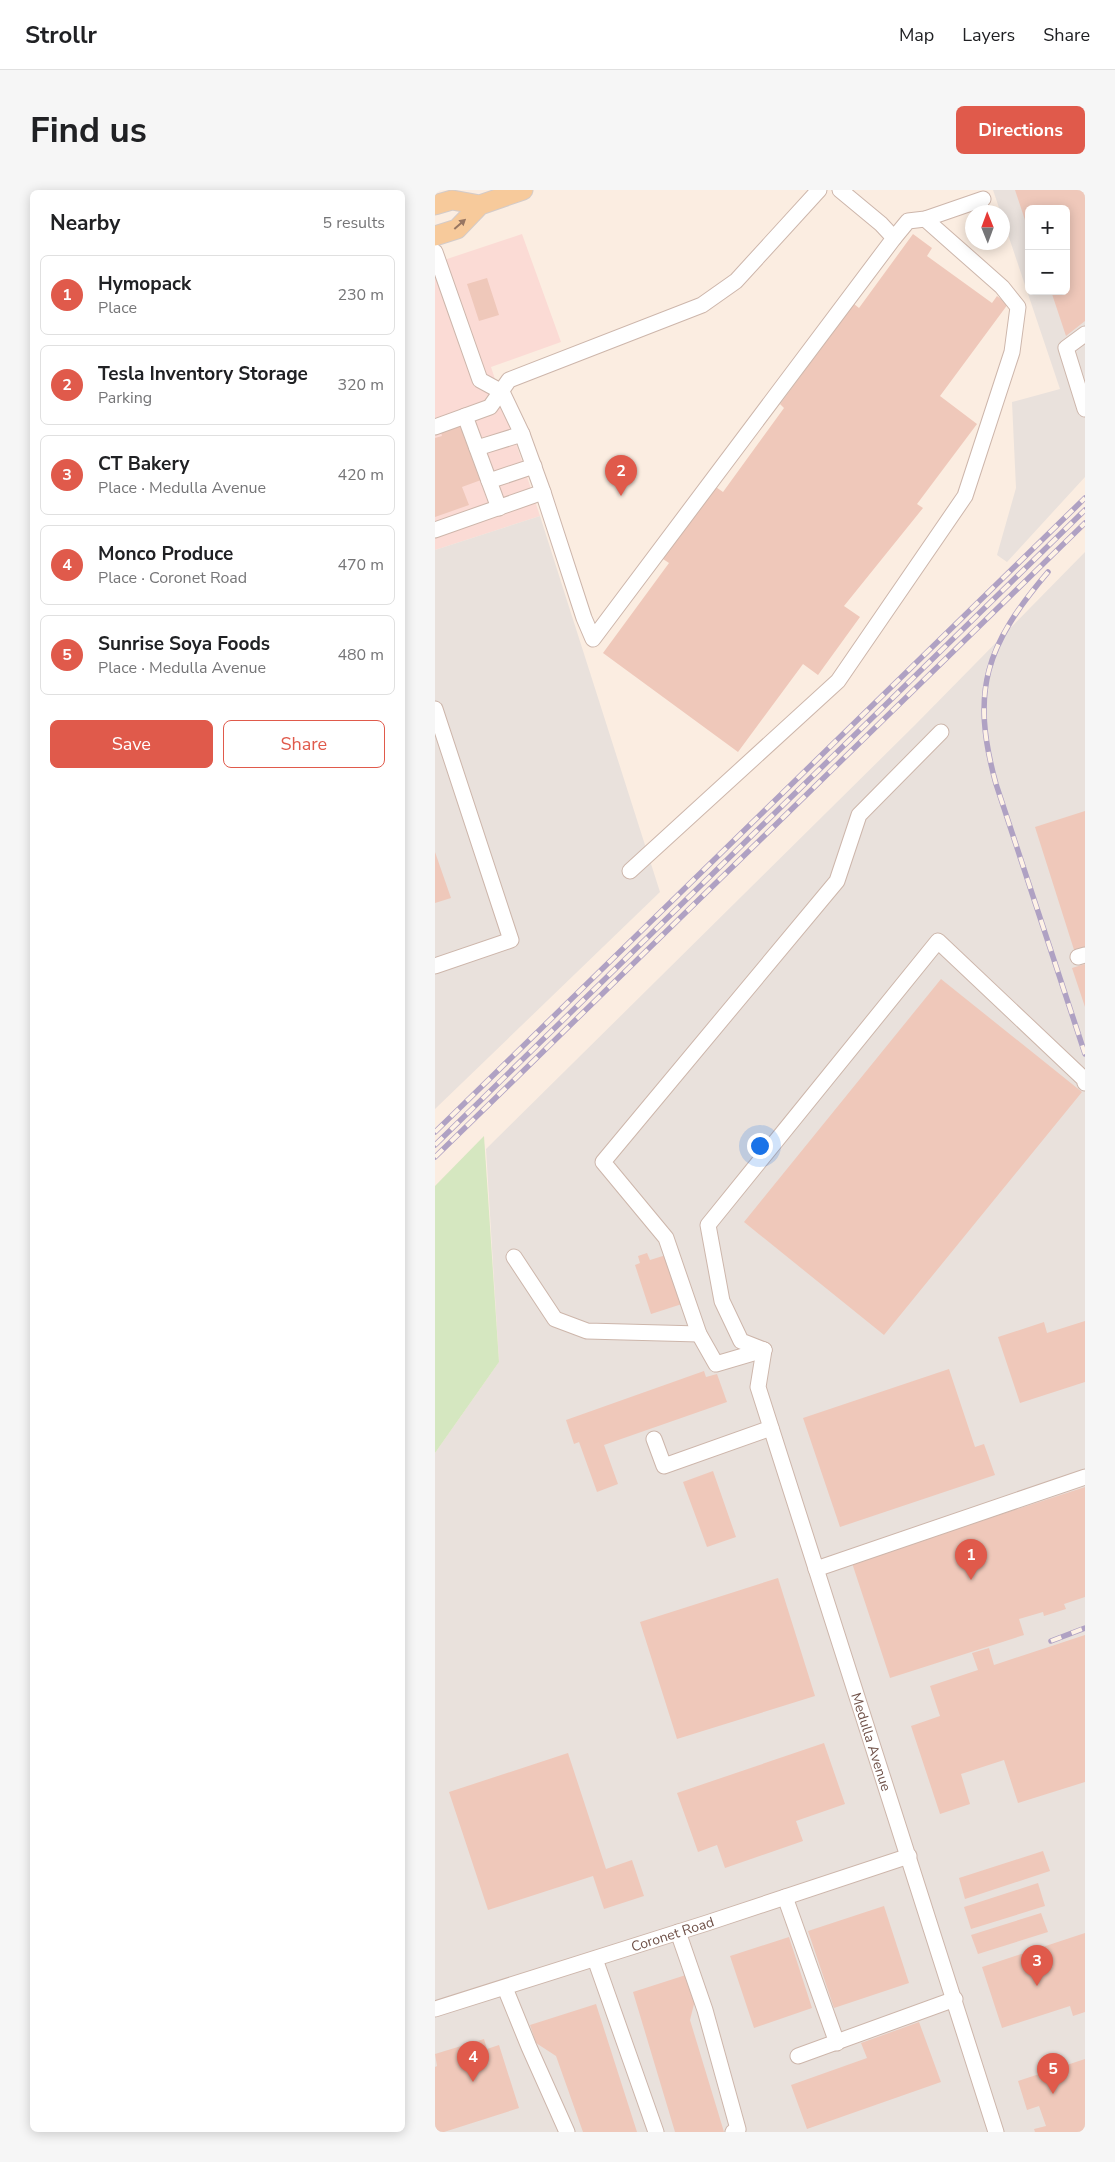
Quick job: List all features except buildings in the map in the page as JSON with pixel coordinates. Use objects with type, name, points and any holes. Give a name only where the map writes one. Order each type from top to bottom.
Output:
[{"type":"main road","points":[[435,236],[457,229],[480,205],[523,190]]},
{"type":"main road","points":[[435,204],[453,200],[480,205]]},
{"type":"street","points":[[435,427],[490,407],[509,380],[702,305],[736,281],[819,190]]},
{"type":"street","points":[[840,190],[881,224],[893,238]]},
{"type":"street","points":[[435,252],[480,380],[502,392],[522,434],[584,618],[593,639],[893,238],[908,221],[925,219],[983,199]]},
{"type":"street","points":[[630,871],[838,681],[965,496],[1012,352],[1018,307],[1002,287],[925,219]]},
{"type":"street","points":[[1085,334],[1066,348],[1085,409]]},
{"type":"street","points":[[465,416],[499,508]]},
{"type":"street","points":[[477,448],[522,434]]},
{"type":"street","points":[[489,481],[534,466]]},
{"type":"street","points":[[435,530],[543,492]]},
{"type":"street","points":[[435,709],[511,940],[435,966]]},
{"type":"street","points":[[763,1350],[715,1364],[699,1334],[666,1238],[603,1162],[837,881],[859,815],[941,732]]},
{"type":"street","points":[[763,1350],[741,1341],[722,1301],[707,1225],[938,941],[1084,1079],[1085,1083]]},
{"type":"street","points":[[514,1257],[555,1319],[587,1331],[699,1334]]},
{"type":"street","name":"Medulla Avenue","points":[[763,1350],[758,1387],[996,2132]]},
{"type":"street","points":[[654,1439],[664,1466],[771,1428]]},
{"type":"street","points":[[816,1569],[1085,1477]]},
{"type":"street","name":"Coronet Road","points":[[435,2009],[595,1959],[909,1856]]},
{"type":"street","points":[[785,1897],[837,2043]]},
{"type":"street","points":[[678,1932],[705,2010],[738,2129],[733,2132]]},
{"type":"street","points":[[595,1959],[656,2132]]},
{"type":"street","points":[[505,1988],[567,2132]]},
{"type":"street","points":[[798,2056],[955,1999]]},
{"type":"shaded area","points":[[993,190],[1085,190],[1085,477],[1007,562],[997,555],[1016,488],[1012,402],[1060,389],[1028,295],[1070,295],[1070,205],[1025,205],[1025,285],[1010,240],[1010,205],[998,205]]},
{"type":"shaded area","points":[[522,234],[561,342],[491,367],[540,516],[435,550],[435,263]]},
{"type":"shaded area","points":[[540,516],[660,892],[435,1109],[435,550]]},
{"type":"shaded area","points":[[1085,552],[1085,2132],[435,2132],[435,1453],[499,1362],[486,1149],[915,725]]},
{"type":"green space","points":[[484,1136],[499,1362],[435,1453],[435,1186]]},
{"type":"railway","points":[[435,1132],[1085,498]]},
{"type":"railway","points":[[435,1145],[1085,510]]},
{"type":"railway","points":[[435,1157],[1085,523]]},
{"type":"railway","points":[[1048,572],[1027,598],[997,646],[989,670],[985,695],[984,721],[988,751],[996,784],[1085,1054]]},
{"type":"railway","points":[[1051,1641],[1085,1628]]},
{"type":"place","name":"Tesla Inventory Storage","points":[[621,496]]},
{"type":"place","name":"Hymopack","points":[[971,1580]]},
{"type":"place","name":"CT Bakery","points":[[1037,1986]]},
{"type":"place","name":"Monco Produce","points":[[473,2082]]},
{"type":"place","name":"Sunrise Soya Foods","points":[[1053,2094]]}]
